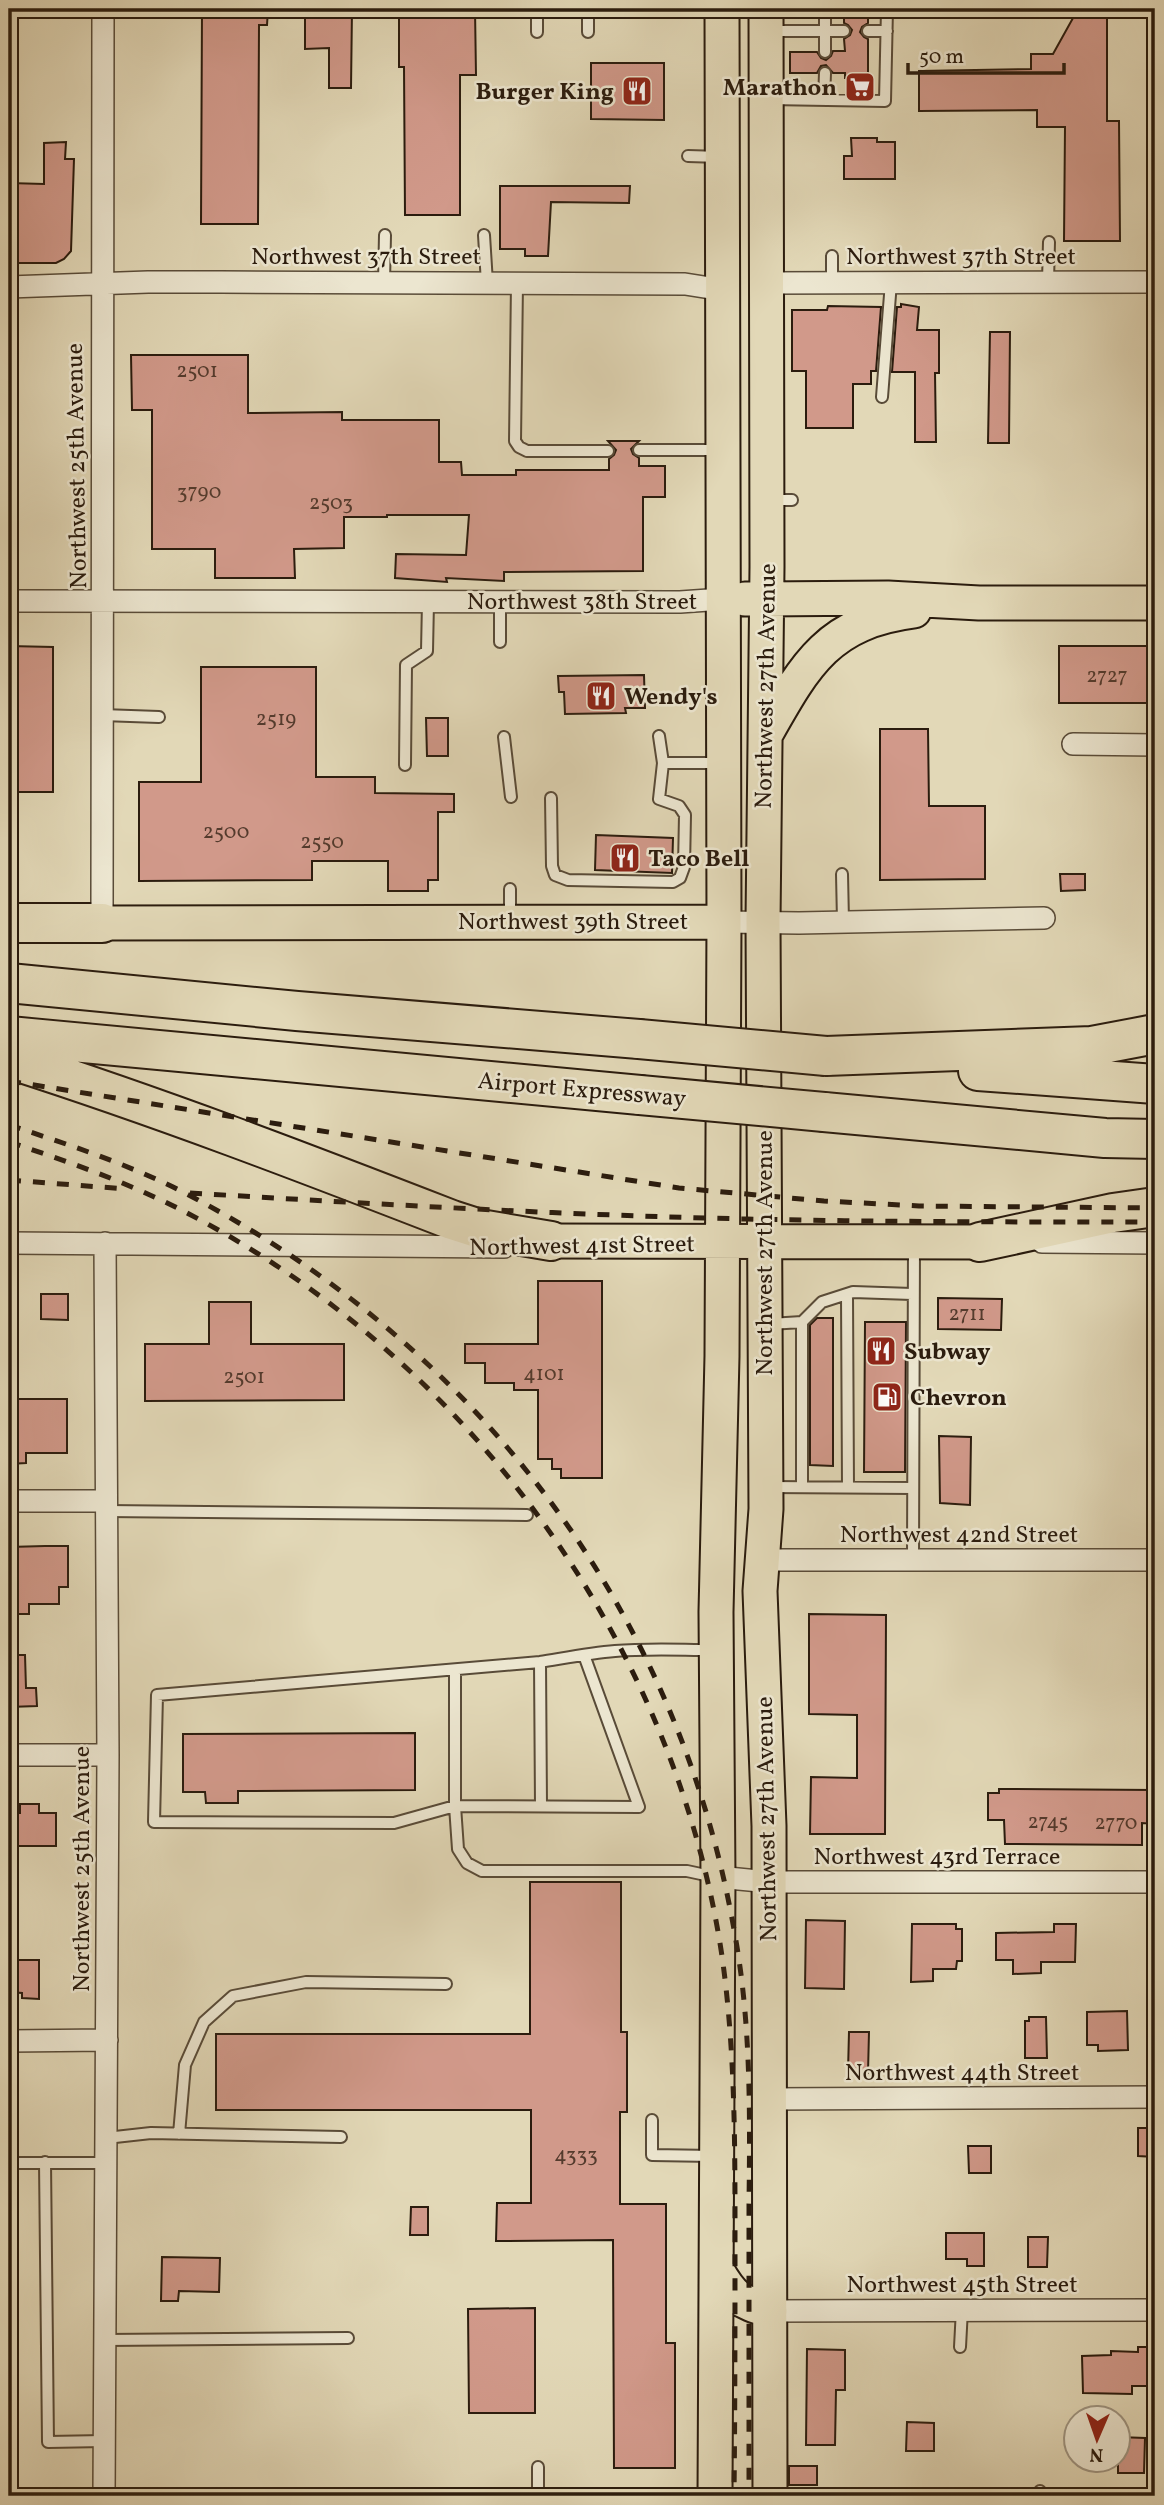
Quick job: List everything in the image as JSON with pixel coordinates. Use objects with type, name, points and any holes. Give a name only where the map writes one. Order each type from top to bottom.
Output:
[{"type":"highway","points":[[9,923],[102,923]]},
{"type":"highway","points":[[9,983],[923,1067],[1155,1084]]},
{"type":"highway","points":[[826,1056],[1092,1046],[1155,1034]]},
{"type":"highway","name":"Airport Expressway","points":[[9,1036],[1105,1138],[1155,1139]]},
{"type":"highway","points":[[9,1059],[122,1095],[452,1220],[480,1229],[551,1241]]},
{"type":"highway","points":[[980,1242],[1114,1213],[1155,1207]]},
{"type":"main road","name":"Northwest 27th Avenue","points":[[715,2496],[718,1877],[716,1612],[723,1242],[724,922],[722,9]]},
{"type":"main road","name":"Northwest 27th Avenue","points":[[766,20],[766,365],[779,500],[766,598],[763,921],[766,1487],[760,1591],[768,1882],[770,2496]]},
{"type":"main road","points":[[723,290],[741,303],[747,328],[766,365]]},
{"type":"main road","name":"Northwest 38th Street","points":[[723,599],[888,598],[979,603],[1155,603]]},
{"type":"main road","points":[[765,734],[791,688],[811,660],[845,632],[860,624],[894,614],[979,603]]},
{"type":"main road","name":"Northwest 39th Street","points":[[102,923],[351,917],[510,905],[724,922]]},
{"type":"main road","name":"Northwest 41st Street","points":[[551,1241],[980,1242]]},
{"type":"main road","points":[[716,1612],[734,1586],[763,1560],[744,1536],[736,1505],[720,1476]]},
{"type":"main road","points":[[717,2270],[730,2294],[748,2304],[770,2311]]},
{"type":"street","name":"Northwest 25th Avenue","points":[[102,923],[103,9]]},
{"type":"street","name":"Northwest 37th Street","points":[[9,287],[148,282],[517,283],[685,284],[723,290]]},
{"type":"street","name":"Northwest 37th Street","points":[[766,283],[1155,282]]},
{"type":"street","name":"Northwest 38th Street","points":[[9,601],[680,602],[723,599]]},
{"type":"street","points":[[1073,744],[1155,745]]},
{"type":"street","name":"Northwest 39th Street","points":[[724,922],[1044,918]]},
{"type":"street","name":"Northwest 41st Street","points":[[9,1243],[497,1248],[551,1241]]},
{"type":"street","name":"Northwest 41st Street","points":[[980,1242],[1155,1243]]},
{"type":"street","name":"Northwest 25th Avenue","points":[[104,2496],[108,1755],[105,1243]]},
{"type":"street","points":[[9,1501],[106,1506]]},
{"type":"street","name":"Northwest 42nd Street","points":[[763,1560],[1155,1560]]},
{"type":"street","points":[[9,1755],[108,1755]]},
{"type":"street","name":"Northwest 43rd Terrace","points":[[718,1877],[768,1882],[1155,1882]]},
{"type":"street","points":[[9,2041],[107,2040]]},
{"type":"street","name":"Northwest 44th Street","points":[[770,2099],[1155,2097]]},
{"type":"street","name":"Northwest 45th Street","points":[[770,2311],[1155,2309]]},
{"type":"lane","points":[[537,9],[537,32]]},
{"type":"lane","points":[[588,9],[588,32]]},
{"type":"lane","points":[[825,9],[825,52]]},
{"type":"lane","points":[[766,99],[885,101],[887,9]]},
{"type":"lane","points":[[766,20],[844,31]]},
{"type":"lane","points":[[868,31],[887,31]]},
{"type":"lane","points":[[824,73],[824,100]]},
{"type":"lane","points":[[688,156],[723,157]]},
{"type":"lane","points":[[384,283],[385,235]]},
{"type":"lane","points":[[484,235],[487,283]]},
{"type":"lane","points":[[1048,282],[1049,242]]},
{"type":"lane","points":[[832,256],[832,283]]},
{"type":"lane","points":[[882,397],[891,282]]},
{"type":"lane","points":[[517,283],[515,441],[527,451],[608,451]]},
{"type":"lane","points":[[639,450],[724,450]]},
{"type":"lane","points":[[405,765],[406,665],[427,651],[428,602]]},
{"type":"lane","points":[[500,602],[500,642]]},
{"type":"lane","points":[[102,715],[159,717]]},
{"type":"lane","points":[[551,798],[552,866],[555,875],[568,880],[673,882],[680,878],[684,867],[685,815],[679,806],[659,799],[663,764],[659,736]]},
{"type":"lane","points":[[504,737],[511,797]]},
{"type":"lane","points":[[663,764],[723,763]]},
{"type":"lane","points":[[842,874],[843,921]]},
{"type":"lane","points":[[913,1560],[914,1241]]},
{"type":"lane","points":[[764,1325],[802,1322],[822,1302],[853,1292],[912,1294]]},
{"type":"lane","points":[[847,1294],[848,1488]]},
{"type":"lane","points":[[802,1322],[802,1487]]},
{"type":"lane","points":[[766,1487],[913,1488]]},
{"type":"lane","points":[[106,1506],[527,1515]]},
{"type":"lane","points":[[584,1655],[639,1807],[456,1806],[394,1823],[154,1822],[158,1695],[540,1662],[584,1655],[618,1651],[716,1650]]},
{"type":"lane","points":[[540,1662],[541,1806]]},
{"type":"lane","points":[[455,1670],[458,1849],[467,1863],[482,1871],[687,1871],[718,1877]]},
{"type":"lane","points":[[179,2134],[185,2065],[204,2022],[233,1996],[306,1982],[446,1984]]},
{"type":"lane","points":[[652,2120],[652,2155],[716,2155]]},
{"type":"lane","points":[[106,2138],[152,2133],[341,2137]]},
{"type":"lane","points":[[46,2162],[48,2442],[104,2441]]},
{"type":"lane","points":[[9,2163],[106,2162]]},
{"type":"lane","points":[[960,2347],[962,2309]]},
{"type":"lane","points":[[105,2340],[348,2338]]},
{"type":"lane","points":[[538,2467],[538,2496]]},
{"type":"building","points":[[202,9],[268,9],[267,25],[259,25],[258,224],[201,224]]},
{"type":"building","points":[[305,9],[352,9],[351,88],[329,88],[329,48],[305,49]]},
{"type":"building","points":[[399,9],[475,9],[476,75],[460,75],[460,215],[405,215],[404,67],[399,67]]},
{"type":"building","name":"Marathon","points":[[844,9],[868,9],[868,23],[860,32],[868,39],[868,93],[852,93],[852,78],[845,78],[845,73],[833,73],[826,65],[821,66],[817,73],[790,73],[790,52],[817,52],[826,60],[833,51],[845,51],[844,39],[852,30],[844,23]]},
{"type":"building","points":[[1078,9],[1107,9],[1107,121],[1119,121],[1120,241],[1064,241],[1065,127],[1037,127],[1037,110],[919,111],[919,71],[1031,69],[1031,54],[1053,54]]},
{"type":"building","points":[[591,63],[664,63],[664,120],[591,119]]},
{"type":"building","points":[[851,138],[877,138],[877,142],[895,142],[895,179],[844,179],[844,156],[852,156]]},
{"type":"building","points":[[66,142],[65,159],[74,159],[71,251],[56,263],[9,263],[9,183],[44,184],[44,143]]},
{"type":"building","points":[[500,186],[630,186],[629,203],[551,202],[548,256],[525,256],[525,249],[500,249]]},
{"type":"building","points":[[901,304],[919,307],[917,330],[939,330],[939,373],[935,373],[936,442],[915,442],[915,372],[892,372],[897,307],[901,307]]},
{"type":"building","points":[[828,306],[881,307],[876,371],[871,371],[871,384],[853,384],[853,428],[806,428],[806,371],[792,371],[792,310],[827,310]]},
{"type":"building","points":[[990,332],[1010,332],[1009,443],[988,443]]},
{"type":"building","points":[[131,355],[248,355],[248,413],[342,412],[342,420],[439,420],[439,462],[461,462],[462,475],[516,475],[516,470],[609,470],[609,459],[616,450],[608,441],[639,441],[631,449],[639,458],[639,466],[665,466],[665,497],[643,497],[643,571],[504,572],[504,581],[446,578],[447,582],[395,578],[396,554],[466,555],[469,515],[387,515],[344,517],[344,548],[294,549],[295,578],[215,578],[215,549],[152,549],[152,410],[132,410]]},
{"type":"building","points":[[9,646],[53,647],[53,792],[9,792]]},
{"type":"building","points":[[1059,646],[1155,646],[1155,703],[1059,703]]},
{"type":"building","points":[[201,667],[316,667],[316,777],[375,777],[375,793],[454,794],[454,812],[438,812],[438,880],[428,880],[428,891],[388,891],[388,861],[312,861],[312,880],[139,881],[139,782],[201,782]]},
{"type":"building","points":[[644,675],[645,708],[625,708],[626,713],[565,714],[564,692],[559,692],[558,676]]},
{"type":"building","points":[[426,718],[448,718],[448,756],[427,756]]},
{"type":"building","points":[[880,729],[928,729],[929,806],[985,806],[985,879],[880,880]]},
{"type":"building","points":[[596,835],[673,838],[672,873],[595,870]]},
{"type":"building","points":[[1060,874],[1085,874],[1085,890],[1061,891]]},
{"type":"building","points":[[538,1281],[602,1281],[602,1478],[561,1478],[561,1469],[552,1469],[552,1459],[538,1459],[538,1390],[514,1390],[514,1383],[485,1383],[485,1363],[465,1363],[465,1344],[538,1344]]},
{"type":"building","points":[[41,1294],[68,1294],[68,1320],[41,1319]]},
{"type":"building","points":[[938,1298],[1002,1299],[1001,1330],[938,1329]]},
{"type":"building","points":[[209,1302],[251,1302],[251,1344],[344,1344],[344,1400],[145,1401],[145,1344],[209,1344]]},
{"type":"building","points":[[817,1318],[833,1318],[833,1466],[810,1465],[810,1325]]},
{"type":"building","name":"Chevron","points":[[865,1322],[906,1322],[905,1472],[864,1472]]},
{"type":"building","points":[[9,1399],[67,1399],[67,1453],[26,1453],[26,1463],[9,1464]]},
{"type":"building","points":[[939,1436],[971,1437],[970,1505],[940,1503]]},
{"type":"building","points":[[68,1546],[68,1587],[59,1587],[59,1604],[29,1604],[29,1614],[9,1614],[9,1547]]},
{"type":"building","points":[[809,1614],[886,1615],[885,1834],[810,1834],[811,1777],[857,1778],[857,1715],[809,1714]]},
{"type":"building","points":[[9,1655],[25,1655],[26,1688],[36,1688],[37,1706],[9,1707]]},
{"type":"building","points":[[415,1733],[415,1790],[238,1791],[238,1803],[206,1803],[205,1792],[183,1792],[183,1734]]},
{"type":"building","points":[[999,1789],[1155,1790],[1155,1824],[1142,1823],[1142,1845],[1005,1844],[1004,1820],[988,1820],[988,1793],[999,1793]]},
{"type":"building","points":[[20,1804],[39,1804],[39,1813],[56,1813],[56,1846],[9,1846],[9,1822],[12,1822],[12,1813],[20,1813]]},
{"type":"building","points":[[530,1882],[621,1882],[621,2032],[627,2032],[627,2112],[620,2112],[620,2204],[666,2204],[666,2343],[675,2343],[675,2468],[614,2468],[613,2240],[496,2241],[497,2203],[531,2203],[531,2110],[216,2110],[216,2034],[530,2034]]},
{"type":"building","points":[[806,1920],[845,1921],[844,1989],[805,1988]]},
{"type":"building","points":[[912,1924],[956,1924],[956,1929],[962,1929],[962,1961],[957,1961],[956,1969],[933,1969],[933,1981],[911,1982]]},
{"type":"building","points":[[1054,1924],[1076,1924],[1075,1962],[1041,1962],[1041,1973],[1013,1974],[1013,1960],[996,1960],[996,1933],[1054,1932]]},
{"type":"building","points":[[9,1960],[39,1960],[39,1999],[22,1998],[22,1993],[9,1992]]},
{"type":"building","points":[[1127,2011],[1128,2050],[1098,2051],[1098,2045],[1087,2045],[1087,2012]]},
{"type":"building","points":[[1029,2017],[1046,2017],[1047,2058],[1025,2058],[1025,2021],[1029,2021]]},
{"type":"building","points":[[849,2032],[869,2032],[868,2073],[848,2072]]},
{"type":"building","points":[[1138,2128],[1155,2128],[1155,2157],[1138,2156]]},
{"type":"building","points":[[968,2146],[991,2146],[991,2173],[969,2173]]},
{"type":"building","points":[[411,2207],[428,2207],[428,2235],[410,2235]]},
{"type":"building","points":[[946,2233],[984,2233],[984,2266],[967,2266],[967,2259],[946,2259]]},
{"type":"building","points":[[1028,2237],[1048,2237],[1047,2267],[1028,2267]]},
{"type":"building","points":[[162,2257],[220,2258],[219,2292],[179,2291],[178,2301],[161,2301]]},
{"type":"building","points":[[535,2308],[535,2413],[469,2413],[468,2309]]},
{"type":"building","points":[[1138,2347],[1155,2347],[1155,2386],[1132,2386],[1132,2394],[1083,2393],[1082,2356],[1111,2355],[1111,2351],[1138,2352]]},
{"type":"building","points":[[807,2349],[845,2350],[845,2390],[836,2390],[835,2445],[806,2445]]},
{"type":"building","points":[[907,2422],[934,2423],[934,2451],[906,2451]]},
{"type":"building","points":[[1132,2438],[1145,2438],[1144,2473],[1132,2473]]},
{"type":"building","points":[[789,2466],[817,2466],[817,2485],[789,2485]]},
{"type":"railway","points":[[9,1081],[679,1188],[824,1201],[919,1206],[1155,1208]]},
{"type":"railway","points":[[9,1125],[130,1168],[200,1201],[304,1264],[398,1337],[483,1420],[557,1511],[620,1609],[672,1716],[711,1828],[742,1979],[749,2108],[749,2496]]},
{"type":"railway","points":[[9,1142],[100,1174],[189,1214],[290,1275],[384,1348],[468,1430],[543,1522],[607,1622],[658,1729],[697,1840],[722,1956],[730,2025],[734,2129],[734,2496]]},
{"type":"railway","points":[[9,1180],[127,1189]]},
{"type":"railway","points":[[190,1193],[468,1209],[677,1217],[1155,1222]]},
{"type":"place","name":"Marathon","points":[[860,87]]},
{"type":"place","name":"Burger King","points":[[637,91]]},
{"type":"place","name":"Wendy's","points":[[601,696]]},
{"type":"place","name":"Taco Bell","points":[[625,858]]},
{"type":"place","name":"Subway","points":[[881,1351]]},
{"type":"place","name":"Chevron","points":[[887,1397]]}]
